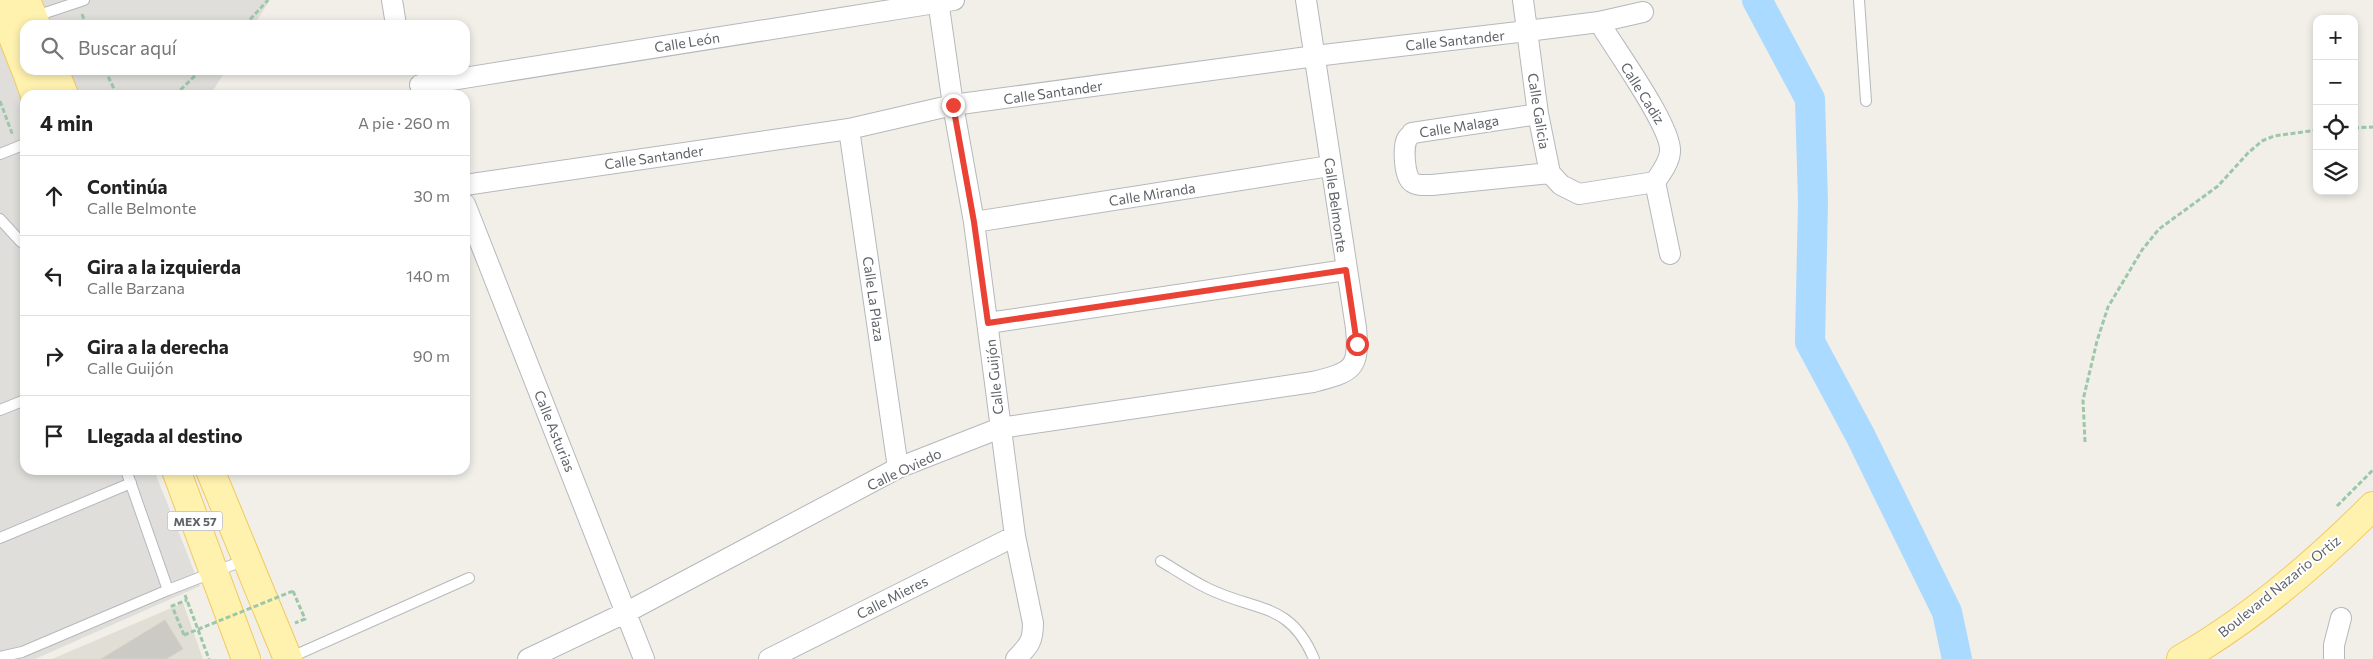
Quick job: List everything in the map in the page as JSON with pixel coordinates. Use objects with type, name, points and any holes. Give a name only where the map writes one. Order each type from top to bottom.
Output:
[{"type":"main road","points":[[27,75],[33,90]]},
{"type":"main road","points":[[56,75],[62,90]]},
{"type":"main road","name":"MEX 57","points":[[178,475],[246,659]]},
{"type":"main road","name":"MEX 57","points":[[212,475],[288,659]]},
{"type":"main road","name":"Boulevard Nazario Ortiz","points":[[2181,659],[2206,644],[2282,587],[2373,506]]},
{"type":"street","points":[[392,0],[395,20]]},
{"type":"street","name":"Calle Belmonte","points":[[1306,0],[1357,344],[1355,362],[1341,375],[1313,382]]},
{"type":"street","name":"Calle Galicia","points":[[1523,0],[1538,114],[1550,173]]},
{"type":"street","name":"Calle León","points":[[420,83],[943,1]]},
{"type":"street","name":"Calle Guijón","points":[[943,1],[953,105],[974,222],[1015,536],[1030,600],[1033,636],[1028,648],[1015,659]]},
{"type":"street","name":"Calle Santander","points":[[470,184],[849,129],[953,105],[1315,56],[1598,22],[1644,12]]},
{"type":"street","name":"Calle Cadiz","points":[[1598,22],[1652,106],[1668,137],[1671,151],[1666,165],[1655,182]]},
{"type":"street","name":"Calle Malaga","points":[[1538,114],[1412,133],[1407,139],[1404,150],[1408,178],[1412,182],[1424,185],[1550,173]]},
{"type":"street","name":"Calle La Plaza","points":[[849,129],[898,468]]},
{"type":"street","name":"Calle Miranda","points":[[974,222],[1330,166]]},
{"type":"street","points":[[1550,173],[1561,185],[1579,194],[1655,182],[1670,254]]},
{"type":"street","name":"Calle Asturias","points":[[470,217],[644,659]]},
{"type":"street","points":[[988,323],[1346,270]]},
{"type":"street","name":"Calle Oviedo","points":[[528,659],[627,612],[898,468],[1000,428],[1313,382]]},
{"type":"street","name":"Calle Mieres","points":[[769,659],[1015,536]]},
{"type":"street","points":[[2334,659],[2334,645],[2341,618]]},
{"type":"lane","points":[[1859,0],[1866,101]]},
{"type":"lane","points":[[21,16],[79,1]]},
{"type":"lane","points":[[0,154],[20,146]]},
{"type":"lane","points":[[0,220],[20,241]]},
{"type":"lane","points":[[0,410],[20,402]]},
{"type":"lane","points":[[128,475],[168,590]]},
{"type":"lane","points":[[0,538],[130,483]]},
{"type":"lane","points":[[0,657],[22,652],[246,559]]},
{"type":"lane","points":[[1161,561],[1208,588],[1270,611],[1289,621],[1304,636],[1314,659]]},
{"type":"lane","points":[[288,659],[469,578]]},
{"type":"path","points":[[250,20],[268,0]]},
{"type":"path","points":[[108,75],[115,90]]},
{"type":"path","points":[[180,90],[197,75]]},
{"type":"path","points":[[2358,128],[2373,127]]},
{"type":"path","points":[[2086,442],[2083,400],[2097,341],[2108,307],[2142,250],[2159,229],[2218,186],[2248,153],[2262,141],[2274,136],[2313,131]]},
{"type":"path","points":[[2338,506],[2373,470]]},
{"type":"path","points":[[187,600],[172,606],[184,636],[294,591],[305,620]]},
{"type":"shaded area","points":[[0,0],[270,0],[257,20],[20,20],[20,75],[223,75],[213,90],[20,90],[20,475],[156,475],[200,586],[35,659],[0,659]]},
{"type":"shaded area","points":[[183,603],[203,659],[52,659]]},
{"type":"building","points":[[165,620],[183,649],[166,659],[101,659]]},
{"type":"waterway","points":[[1757,0],[1810,99],[1813,202],[1810,342],[1860,435],[1947,612],[1957,659]]},
{"type":"route","points":[[953,105],[974,222],[988,323],[1346,270],[1357,344]]}]
